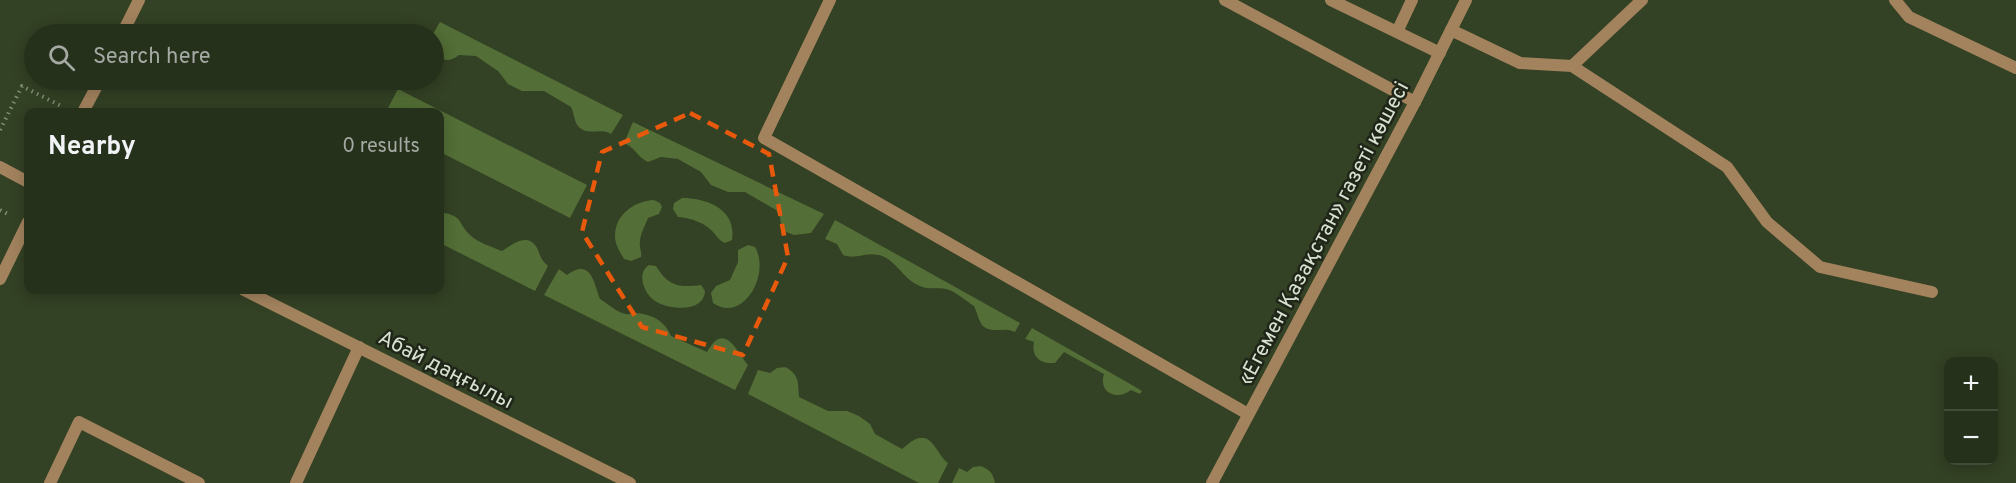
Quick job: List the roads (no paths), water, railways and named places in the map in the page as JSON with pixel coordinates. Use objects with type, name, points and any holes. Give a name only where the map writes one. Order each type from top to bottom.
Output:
[{"type":"street","points":[[127,24],[139,0]]},
{"type":"street","points":[[830,0],[764,138],[1248,414]]},
{"type":"street","points":[[1225,0],[1415,102]]},
{"type":"street","points":[[1331,0],[1440,53]]},
{"type":"street","points":[[1396,32],[1412,0]]},
{"type":"street","name":"«Егемен Қазақстан» газеті көшесі","points":[[1212,483],[1415,102],[1466,0]]},
{"type":"street","points":[[1572,66],[1642,0]]},
{"type":"street","points":[[1895,0],[1909,17],[2016,68]]},
{"type":"street","points":[[1451,30],[1520,63],[1572,66],[1727,167],[1767,222],[1820,267],[1932,292]]},
{"type":"street","points":[[85,108],[95,90]]},
{"type":"street","points":[[0,167],[24,180]]},
{"type":"street","points":[[0,279],[24,230]]},
{"type":"street","name":"Абай даңғылы","points":[[252,294],[630,483]]},
{"type":"street","points":[[296,483],[359,347]]},
{"type":"street","points":[[50,483],[79,422],[199,483]]}]
